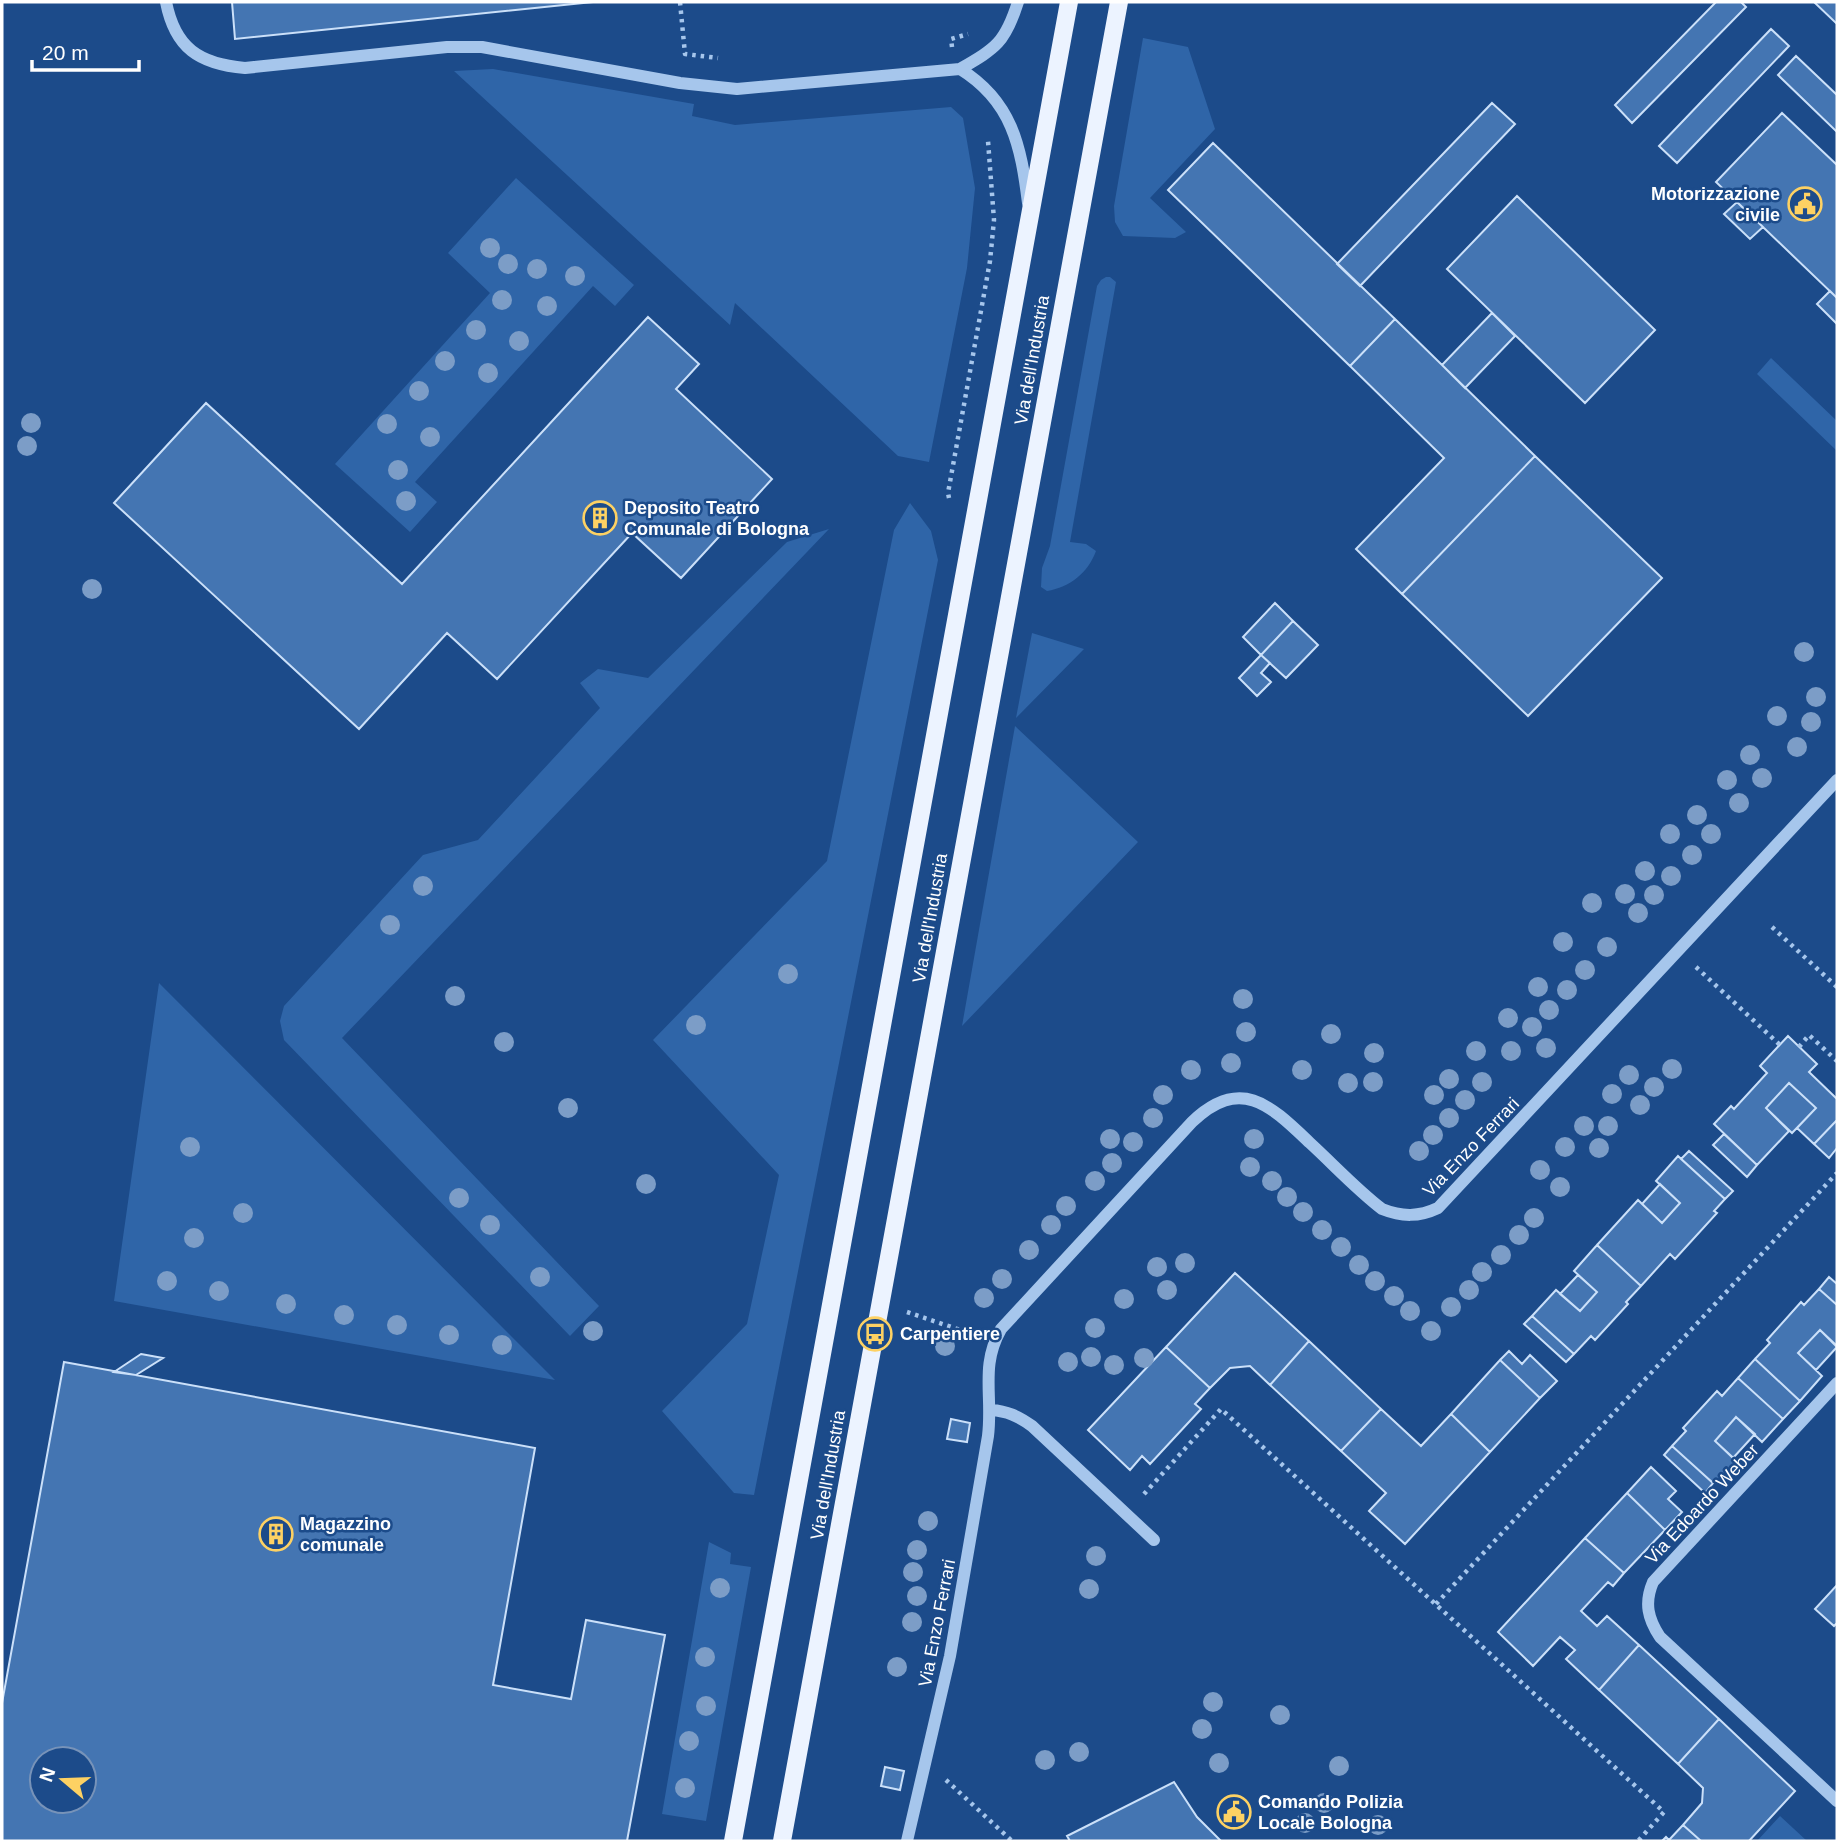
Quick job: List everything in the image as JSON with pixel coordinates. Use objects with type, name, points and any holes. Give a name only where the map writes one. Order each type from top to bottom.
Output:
[{"type":"main road","name":"Via dell'Industria","points":[[733,1841],[1069,2]]},
{"type":"main road","name":"Via dell'Industria","points":[[782,1841],[1119,2]]},
{"type":"street","points":[[166,2],[170,22],[181,41],[193,52],[221,66],[245,68],[447,47],[482,47],[680,83],[737,89],[960,69],[991,51],[1002,39],[1018,2]]},
{"type":"street","points":[[960,69],[978,80],[994,96],[1012,128],[1021,153],[1030,217]]},
{"type":"street","name":"Via Enzo Ferrari","points":[[907,1841],[950,1656],[988,1436],[990,1409],[987,1369],[995,1340],[1002,1329],[1205,1109],[1220,1101],[1236,1098],[1262,1103],[1274,1109],[1382,1209],[1410,1216],[1438,1209],[1837,780]]},
{"type":"street","name":"Via Edoardo Weber","points":[[1837,1383],[1653,1582],[1647,1607],[1652,1625],[1660,1637],[1837,1801]]},
{"type":"street","points":[[990,1409],[1006,1411],[1032,1426],[1154,1540]]},
{"type":"path","points":[[680,2],[685,54],[718,58]]},
{"type":"path","points":[[951,39],[975,29]]},
{"type":"path","points":[[948,493],[990,261],[994,220],[985,131]]},
{"type":"path","points":[[1772,927],[1837,987]]},
{"type":"path","points":[[1694,965],[1780,1045]]},
{"type":"path","points":[[1799,1047],[1809,1035],[1837,1061]]},
{"type":"path","points":[[1436,1604],[1837,1173]]},
{"type":"path","points":[[905,1311],[972,1334]]},
{"type":"path","points":[[1144,1494],[1221,1409],[1664,1812],[1638,1841]]},
{"type":"path","points":[[943,1776],[1012,1841]]},
{"type":"shaded area","points":[[1143,38],[1188,47],[1215,129],[1150,198],[1186,232],[1175,238],[1123,236],[1115,222],[1114,206]]},
{"type":"shaded area","points":[[493,69],[694,104],[692,116],[735,125],[951,107],[963,118],[975,188],[967,268],[929,462],[898,456],[735,303],[730,325],[454,71]]},
{"type":"shaded area","points":[[516,178],[634,285],[615,306],[593,286],[415,482],[437,502],[410,532],[335,464],[490,293],[448,253]]},
{"type":"shaded area","points":[[1106,277],[1116,282],[1070,542],[1086,544],[1096,551],[1093,559],[1077,578],[1047,591],[1041,587],[1042,568],[1050,546],[1097,286]]},
{"type":"shaded area","points":[[1771,358],[1837,421],[1837,451],[1757,374]]},
{"type":"shaded area","points":[[910,503],[931,531],[938,560],[754,1495],[734,1493],[662,1411],[747,1324],[779,1175],[653,1040],[827,861],[894,530]]},
{"type":"shaded area","points":[[829,529],[342,1038],[599,1306],[570,1336],[284,1040],[280,1021],[284,1006],[423,855],[478,840],[600,708],[580,683],[598,669],[648,678],[787,542]]},
{"type":"shaded area","points":[[1032,633],[1084,649],[1016,718]]},
{"type":"shaded area","points":[[1015,726],[1138,842],[962,1026]]},
{"type":"shaded area","points":[[159,983],[555,1380],[114,1301]]},
{"type":"shaded area","points":[[709,1542],[731,1553],[730,1564],[751,1567],[706,1821],[662,1814]]},
{"type":"shaded area","points":[[1780,1816],[1807,1841],[1757,1841]]},
{"type":"building","points":[[232,2],[593,2],[235,39]]},
{"type":"building","points":[[1716,2],[1741,2],[1746,7],[1632,123],[1615,105]]},
{"type":"building","points":[[1814,2],[1837,2],[1837,24]]},
{"type":"building","points":[[1771,29],[1789,46],[1677,163],[1659,146]]},
{"type":"building","points":[[1796,56],[1837,95],[1837,132],[1778,75]]},
{"type":"building","points":[[1492,103],[1515,124],[1360,286],[1337,264]]},
{"type":"building","points":[[1782,113],[1837,165],[1837,298],[1716,182]]},
{"type":"building","points":[[1213,143],[1395,319],[1350,366],[1168,190]]},
{"type":"building","points":[[1517,196],[1655,330],[1585,403],[1447,269]]},
{"type":"building","points":[[1737,202],[1763,227],[1750,239],[1724,214]]},
{"type":"building","points":[[1830,291],[1837,298],[1837,324],[1817,304]]},
{"type":"building","points":[[1492,313],[1515,336],[1465,388],[1442,365]]},
{"type":"building","name":"Deposito Teatro Comunale di Bologna","points":[[648,317],[699,364],[676,389],[772,479],[681,578],[632,533],[497,679],[447,633],[359,729],[114,503],[206,403],[402,584]]},
{"type":"building","points":[[1395,319],[1535,456],[1402,594],[1356,549],[1444,458],[1350,366]]},
{"type":"building","points":[[1535,456],[1662,578],[1528,716],[1402,594]]},
{"type":"building","points":[[1275,603],[1293,621],[1261,655],[1243,637]]},
{"type":"building","points":[[1293,621],[1318,645],[1286,678],[1261,655]]},
{"type":"building","points":[[1261,655],[1270,663],[1261,673],[1271,682],[1257,696],[1239,678]]},
{"type":"building","points":[[1788,1036],[1817,1064],[1809,1072],[1837,1099],[1837,1120],[1814,1144],[1797,1128],[1816,1108],[1789,1083],[1766,1108],[1789,1131],[1757,1165],[1714,1124],[1731,1106],[1734,1109],[1767,1073],[1760,1066]]},
{"type":"building","points":[[1789,1083],[1816,1108],[1792,1133],[1766,1108]]},
{"type":"building","points":[[1837,1120],[1837,1148],[1829,1158],[1814,1144]]},
{"type":"building","points":[[1724,1134],[1757,1165],[1747,1177],[1713,1145]]},
{"type":"building","points":[[1689,1151],[1733,1191],[1725,1199],[1681,1159]]},
{"type":"building","points":[[1678,1156],[1725,1199],[1714,1211],[1717,1213],[1675,1259],[1670,1254],[1641,1286],[1597,1245],[1638,1200],[1662,1223],[1680,1203],[1656,1181]]},
{"type":"building","points":[[1660,1184],[1680,1203],[1662,1223],[1642,1204]]},
{"type":"building","points":[[1597,1245],[1641,1286],[1595,1340],[1591,1336],[1574,1354],[1532,1316],[1556,1290],[1580,1311],[1597,1292],[1574,1271]]},
{"type":"building","points":[[1235,1273],[1309,1341],[1270,1385],[1250,1366],[1230,1368],[1210,1388],[1166,1347]]},
{"type":"building","points":[[1578,1275],[1597,1292],[1580,1311],[1560,1294]]},
{"type":"building","points":[[1829,1277],[1837,1284],[1837,1305],[1819,1289]]},
{"type":"building","points":[[1819,1289],[1837,1305],[1837,1346],[1820,1330],[1798,1353],[1822,1376],[1800,1401],[1755,1359],[1770,1343],[1767,1340],[1801,1302],[1804,1305]]},
{"type":"building","points":[[1532,1316],[1574,1354],[1566,1362],[1524,1324]]},
{"type":"building","points":[[1820,1330],[1837,1347],[1816,1370],[1798,1353]]},
{"type":"building","points":[[1309,1341],[1381,1409],[1341,1451],[1270,1385]]},
{"type":"building","points":[[1166,1347],[1210,1388],[1195,1404],[1201,1409],[1150,1464],[1142,1456],[1130,1470],[1088,1430]]},
{"type":"building","points":[[1509,1351],[1522,1364],[1530,1355],[1557,1381],[1540,1398],[1500,1360]]},
{"type":"building","points":[[141,1354],[163,1358],[136,1375],[114,1372]]},
{"type":"building","points":[[1755,1359],[1800,1401],[1783,1419],[1738,1378]]},
{"type":"building","points":[[1500,1360],[1540,1398],[1490,1452],[1451,1414]]},
{"type":"building","name":"Magazzino comunale","points":[[64,1362],[535,1448],[493,1685],[571,1699],[586,1620],[665,1635],[627,1841],[2,1841],[2,1703]]},
{"type":"building","points":[[1738,1378],[1783,1419],[1762,1442],[1736,1417],[1715,1441],[1740,1464],[1721,1484],[1716,1480],[1713,1483],[1672,1446],[1686,1431],[1683,1428],[1717,1391],[1722,1396]]},
{"type":"building","points":[[1381,1409],[1421,1446],[1451,1414],[1490,1452],[1405,1544],[1369,1511],[1386,1493],[1341,1451]]},
{"type":"building","points":[[1736,1417],[1755,1434],[1733,1458],[1715,1441]]},
{"type":"building","points":[[951,1419],[970,1423],[967,1442],[947,1439]]},
{"type":"building","points":[[1672,1446],[1713,1483],[1705,1493],[1664,1455]]},
{"type":"building","points":[[1651,1467],[1676,1491],[1668,1499],[1682,1512],[1665,1530],[1627,1493]]},
{"type":"building","points":[[1627,1493],[1665,1530],[1624,1573],[1585,1538]]},
{"type":"building","points":[[1585,1538],[1624,1573],[1613,1586],[1608,1582],[1581,1611],[1597,1626],[1607,1616],[1639,1645],[1599,1690],[1566,1659],[1575,1650],[1560,1637],[1533,1666],[1498,1632]]},
{"type":"building","points":[[1837,1585],[1837,1623],[1834,1626],[1815,1609]]},
{"type":"building","points":[[1639,1645],[1719,1719],[1678,1764],[1599,1690]]},
{"type":"building","points":[[1719,1719],[1795,1791],[1749,1841],[1701,1841],[1683,1825],[1702,1803],[1703,1788],[1678,1764]]},
{"type":"building","points":[[885,1767],[904,1771],[900,1790],[881,1786]]},
{"type":"building","points":[[1174,1782],[1197,1817],[1221,1841],[1070,1841],[1067,1836]]},
{"type":"building","points":[[1683,1825],[1701,1841],[1662,1841],[1666,1837],[1669,1840]]},
{"type":"place","name":"Motorizzazione civile","points":[[1805,204]]},
{"type":"place","name":"Deposito Teatro Comunale di Bologna","points":[[600,518]]},
{"type":"place","name":"Carpentiere","points":[[875,1334]]},
{"type":"place","name":"Magazzino comunale","points":[[276,1534]]},
{"type":"place","name":"Comando Polizia Locale Bologna","points":[[1234,1812]]}]
